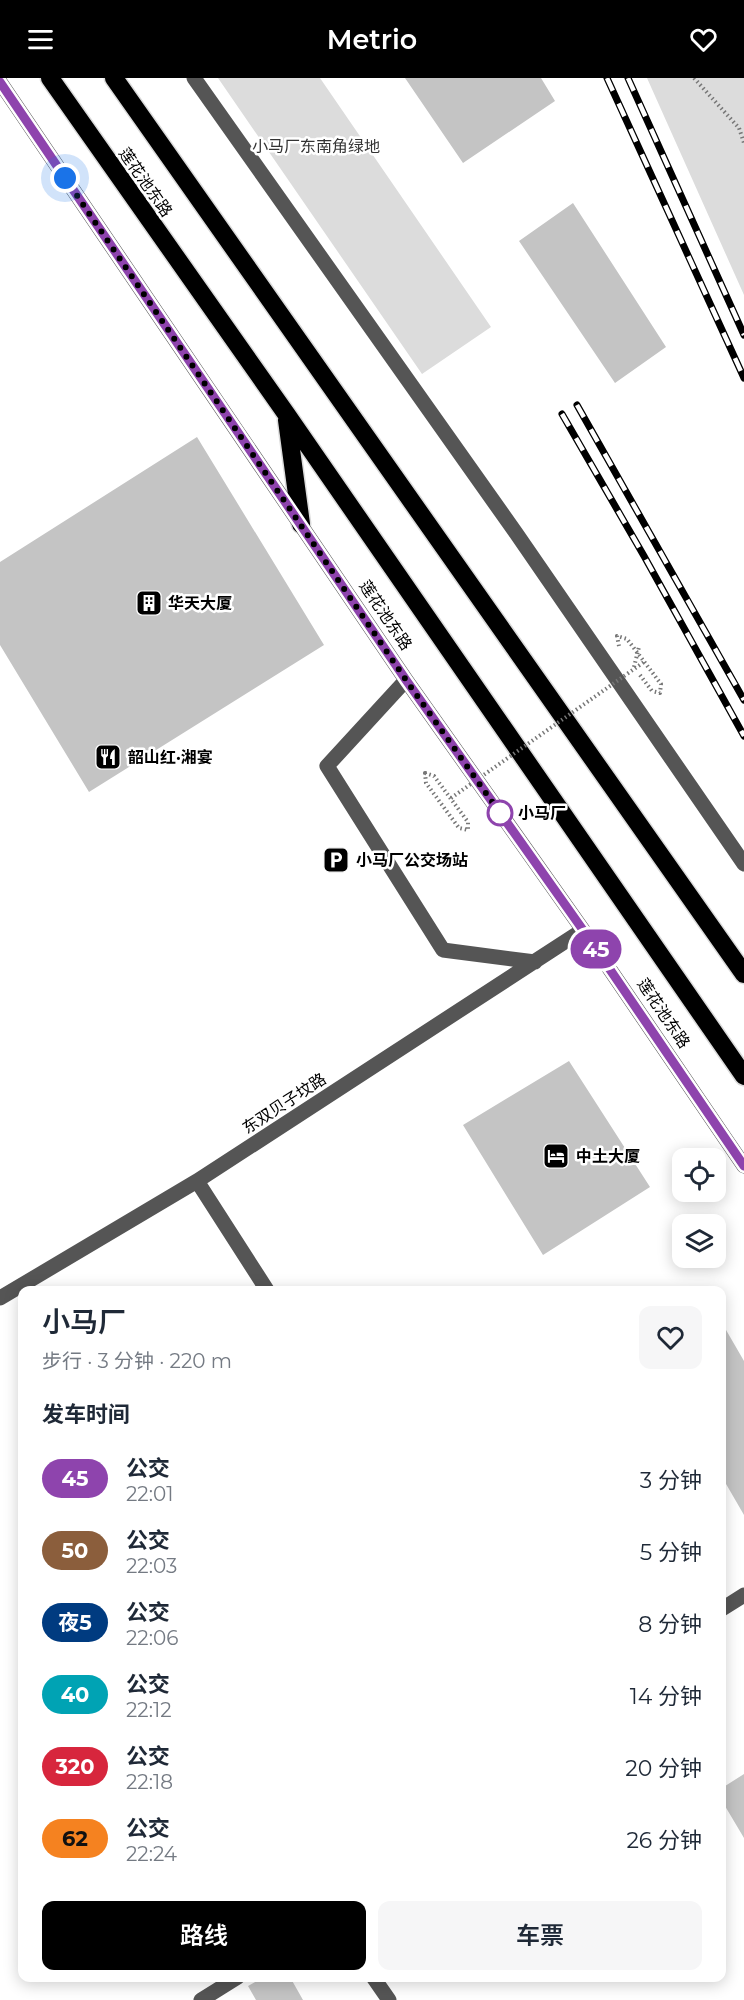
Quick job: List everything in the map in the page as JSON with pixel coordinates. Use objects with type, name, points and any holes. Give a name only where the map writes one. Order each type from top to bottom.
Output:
[{"type":"highway","points":[[42,78],[81,124]]},
{"type":"highway","name":"莲花池东路","points":[[50,78],[287,415],[744,1076]]},
{"type":"highway","name":"莲花池东路","points":[[114,78],[744,974]]},
{"type":"highway","points":[[287,415],[301,524]]},
{"type":"street","points":[[194,78],[516,532],[744,864]]},
{"type":"street","name":"莲花池东路","points":[[0,82],[406,680],[583,930],[744,1166]]},
{"type":"street","points":[[406,680],[327,766],[443,950],[535,962]]},
{"type":"street","name":"东双贝子坟路","points":[[20,1286],[197,1181],[583,930]]},
{"type":"street","points":[[197,1181],[264,1286]]},
{"type":"street","name":"东双贝子坟路","points":[[0,1298],[18,1287]]},
{"type":"street","points":[[726,1607],[744,1595]]},
{"type":"street","points":[[201,2000],[230,1982]]},
{"type":"street","points":[[376,1982],[389,2000]]},
{"type":"path","points":[[694,78],[739,128],[744,143]]},
{"type":"path","points":[[618,646],[617,636],[627,639],[661,684],[660,693],[652,691]]},
{"type":"path","points":[[634,668],[639,647]]},
{"type":"path","points":[[451,798],[644,662]]},
{"type":"path","points":[[425,773],[434,776],[451,798],[468,822],[468,830],[459,828],[426,783],[425,773]]},
{"type":"green space","name":"小马厂东南角绿地","points":[[218,78],[320,78],[491,327],[422,374]]},
{"type":"green space","points":[[647,78],[744,78],[744,295]]},
{"type":"building","points":[[405,78],[541,78],[555,101],[463,163]]},
{"type":"building","points":[[573,203],[666,347],[615,383],[519,241]]},
{"type":"building","name":"华天大厦","points":[[197,437],[324,645],[89,792],[0,645],[0,562]]},
{"type":"building","name":"中土大厦","points":[[569,1061],[650,1187],[543,1255],[463,1125]]},
{"type":"building","points":[[726,1330],[744,1361],[744,1515],[726,1484]]},
{"type":"building","points":[[744,1774],[744,1838],[726,1808],[726,1785]]},
{"type":"building","points":[[255,1982],[293,1982],[303,2000],[256,2000],[248,1986]]},
{"type":"railway","points":[[607,78],[744,378]]},
{"type":"railway","points":[[628,78],[744,335]]},
{"type":"railway","points":[[577,405],[744,700]]},
{"type":"railway","points":[[562,414],[744,736]]},
{"type":"bus line","name":"45","points":[[0,82],[406,680],[583,930],[744,1166]]},
{"type":"place","name":"华天大厦","points":[[149,603]]},
{"type":"place","name":"韶山红·湘宴","points":[[108,757]]},
{"type":"place","name":"小马厂","points":[[500,813]]},
{"type":"place","name":"小马厂公交场站","points":[[336,860]]},
{"type":"place","name":"中土大厦","points":[[556,1156]]},
{"type":"route","points":[[65,178],[406,680],[500,813]]}]
